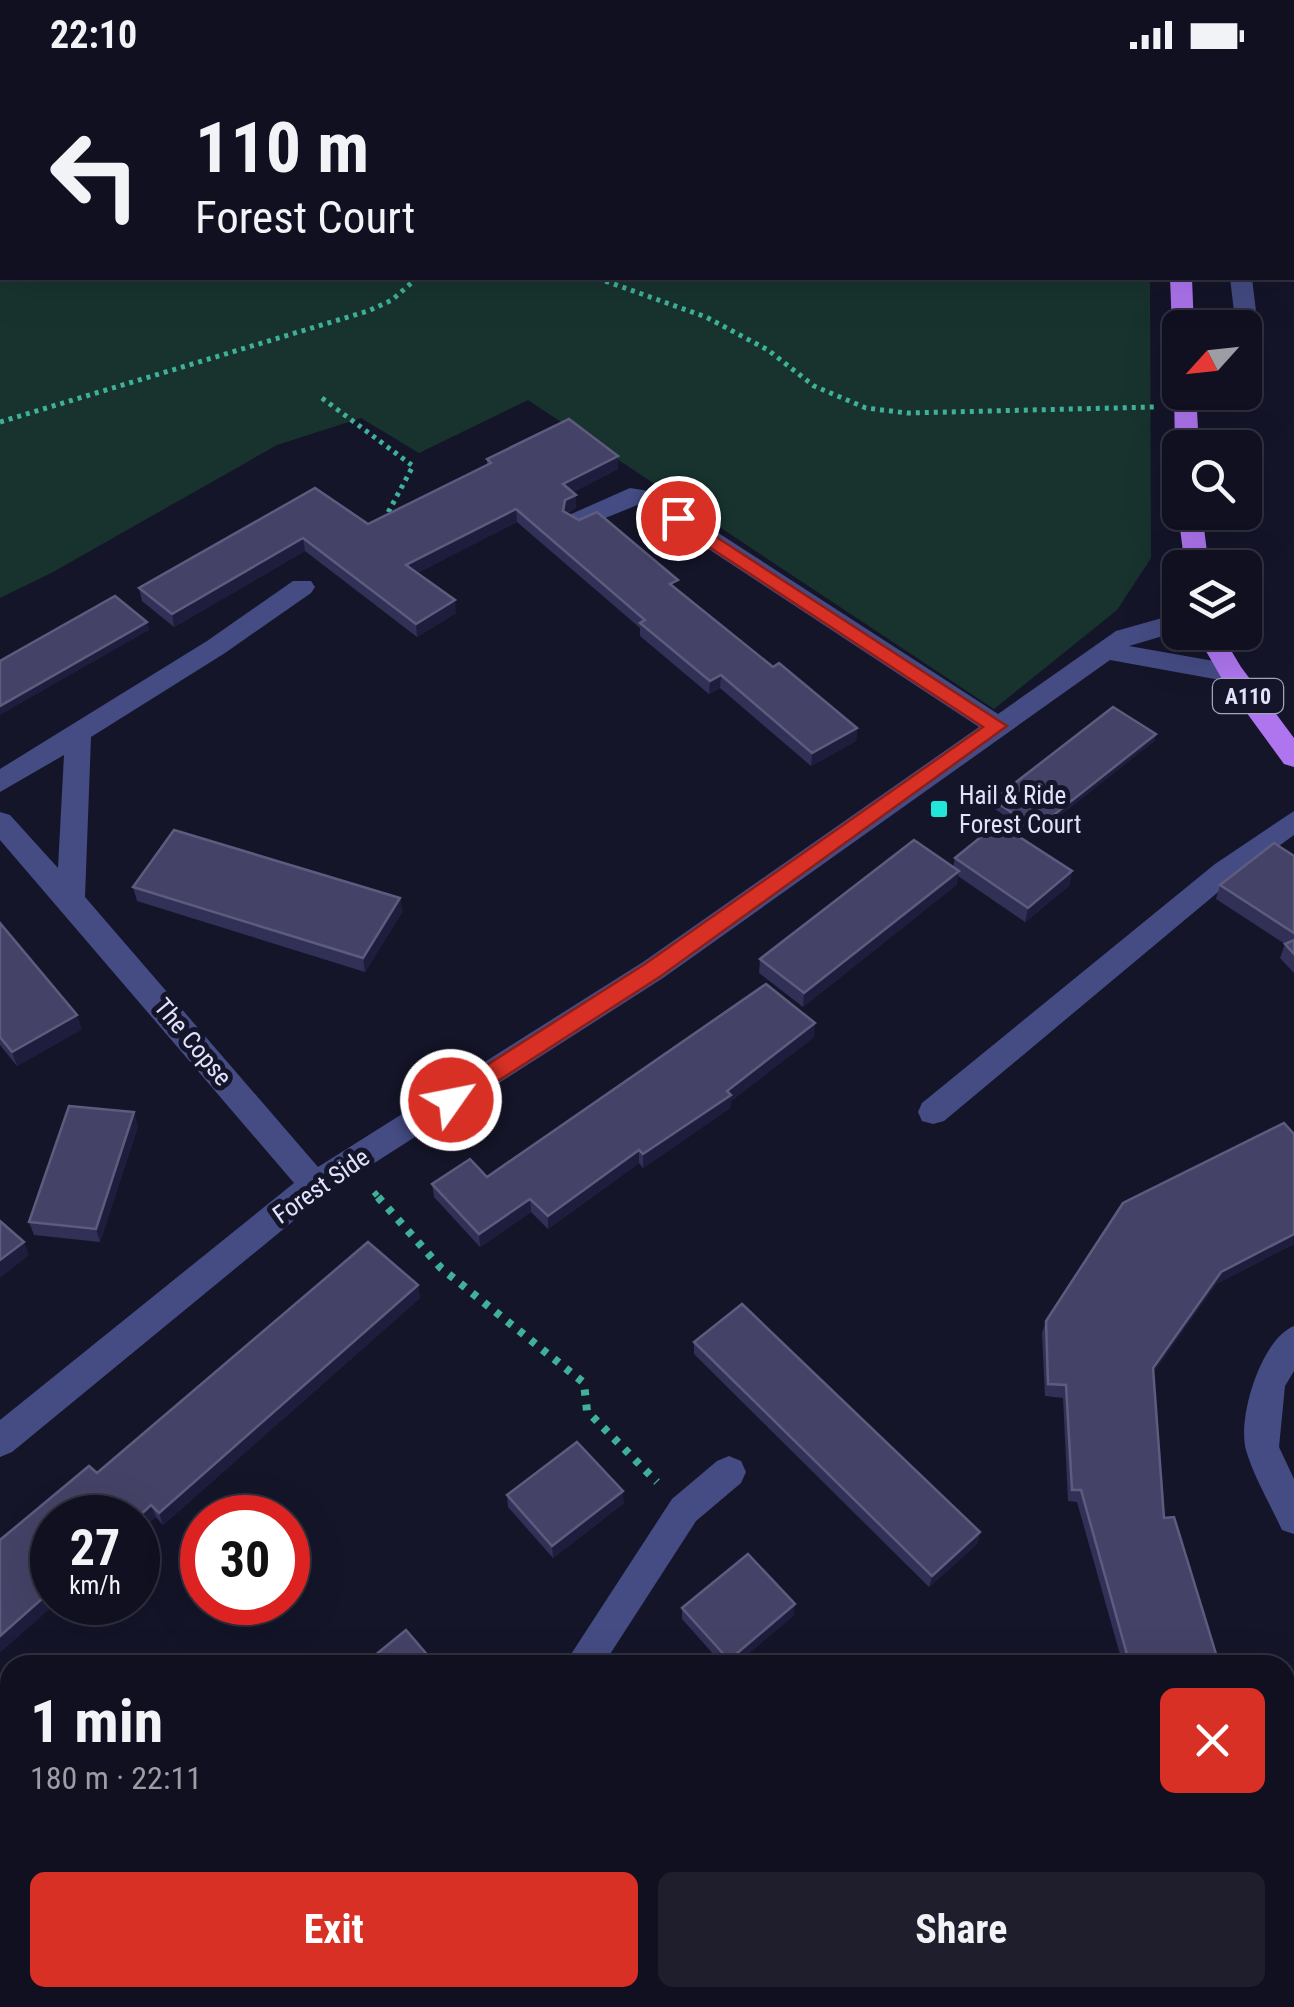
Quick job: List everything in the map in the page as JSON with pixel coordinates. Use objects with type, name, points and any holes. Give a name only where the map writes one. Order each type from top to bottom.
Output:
[{"type":"main road","points":[[1181,280],[1182,310]]},
{"type":"main road","name":"A110","points":[[1218,650],[1231,673],[1290,744]]},
{"type":"street","points":[[1240,280],[1244,310]]},
{"type":"street","points":[[578,521],[630,496],[646,497],[997,726]]},
{"type":"street","points":[[0,782],[302,587]]},
{"type":"street","name":"Forest Side","points":[[0,1442],[315,1186],[653,970],[1125,637],[1162,627]]},
{"type":"street","points":[[1106,651],[1231,673]]},
{"type":"street","points":[[71,900],[78,735]]},
{"type":"street","name":"The Copse","points":[[0,822],[315,1186]]},
{"type":"street","points":[[933,1112],[1225,871],[1294,822]]},
{"type":"street","points":[[1294,1341],[1268,1383],[1262,1447],[1294,1518]]},
{"type":"street","points":[[589,1655],[684,1510],[729,1472]]},
{"type":"path","points":[[0,422],[368,311],[392,300],[415,280]]},
{"type":"path","points":[[604,280],[706,317],[768,350],[814,386],[866,408],[908,413],[1108,411],[1162,403]]},
{"type":"path","points":[[322,398],[413,466],[380,527]]},
{"type":"path","points":[[378,1195],[441,1268],[584,1383],[588,1411],[650,1475]]},
{"type":"green space","points":[[0,280],[1150,280],[1151,558],[1117,610],[994,709],[528,400],[419,453],[361,418],[277,445],[0,598]]},
{"type":"building","points":[[569,419],[618,456],[563,484],[576,495],[565,500],[563,511],[579,520],[597,512],[678,580],[670,584],[773,667],[779,663],[857,728],[812,753],[721,675],[710,681],[640,623],[645,620],[516,509],[406,565],[455,600],[416,624],[303,538],[172,614],[139,588],[315,488],[368,524]]},
{"type":"building","points":[[115,596],[147,622],[0,706],[0,661]]},
{"type":"building","points":[[1113,707],[1156,734],[1036,829],[993,800]]},
{"type":"building","points":[[998,823],[1072,871],[1028,908],[955,858]]},
{"type":"building","points":[[174,830],[400,898],[363,958],[133,887]]},
{"type":"building","points":[[914,840],[959,871],[804,993],[760,959]]},
{"type":"building","points":[[1274,843],[1294,856],[1294,933],[1220,885]]},
{"type":"building","points":[[0,923],[77,1015],[12,1052],[0,1037]]},
{"type":"building","points":[[1294,940],[1294,954],[1285,944]]},
{"type":"building","points":[[766,984],[815,1023],[727,1091],[731,1095],[643,1154],[639,1150],[548,1216],[530,1199],[479,1234],[432,1184],[470,1159],[487,1177]]},
{"type":"building","points":[[69,1106],[134,1112],[96,1229],[29,1222]]},
{"type":"building","points":[[1284,1123],[1294,1134],[1294,1234],[1221,1272],[1153,1368],[1164,1518],[1174,1517],[1216,1654],[1127,1655],[1081,1490],[1072,1490],[1066,1385],[1048,1384],[1046,1321],[1123,1203]]},
{"type":"building","points":[[0,1221],[24,1242],[0,1260]]},
{"type":"building","points":[[368,1242],[418,1285],[160,1512],[160,1495],[54,1495],[89,1466],[97,1473]]},
{"type":"building","points":[[742,1304],[980,1532],[932,1576],[694,1342]]},
{"type":"building","points":[[577,1442],[623,1491],[552,1546],[507,1495]]},
{"type":"building","points":[[30,1515],[30,1609],[0,1636],[0,1540]]},
{"type":"building","points":[[748,1554],[795,1604],[735,1655],[724,1655],[682,1608]]},
{"type":"building","points":[[406,1630],[427,1655],[375,1655]]},
{"type":"place","name":"Hail & Ride Forest Court","points":[[939,809]]},
{"type":"route","points":[[451,1100],[653,970],[997,726],[678,518]]}]
